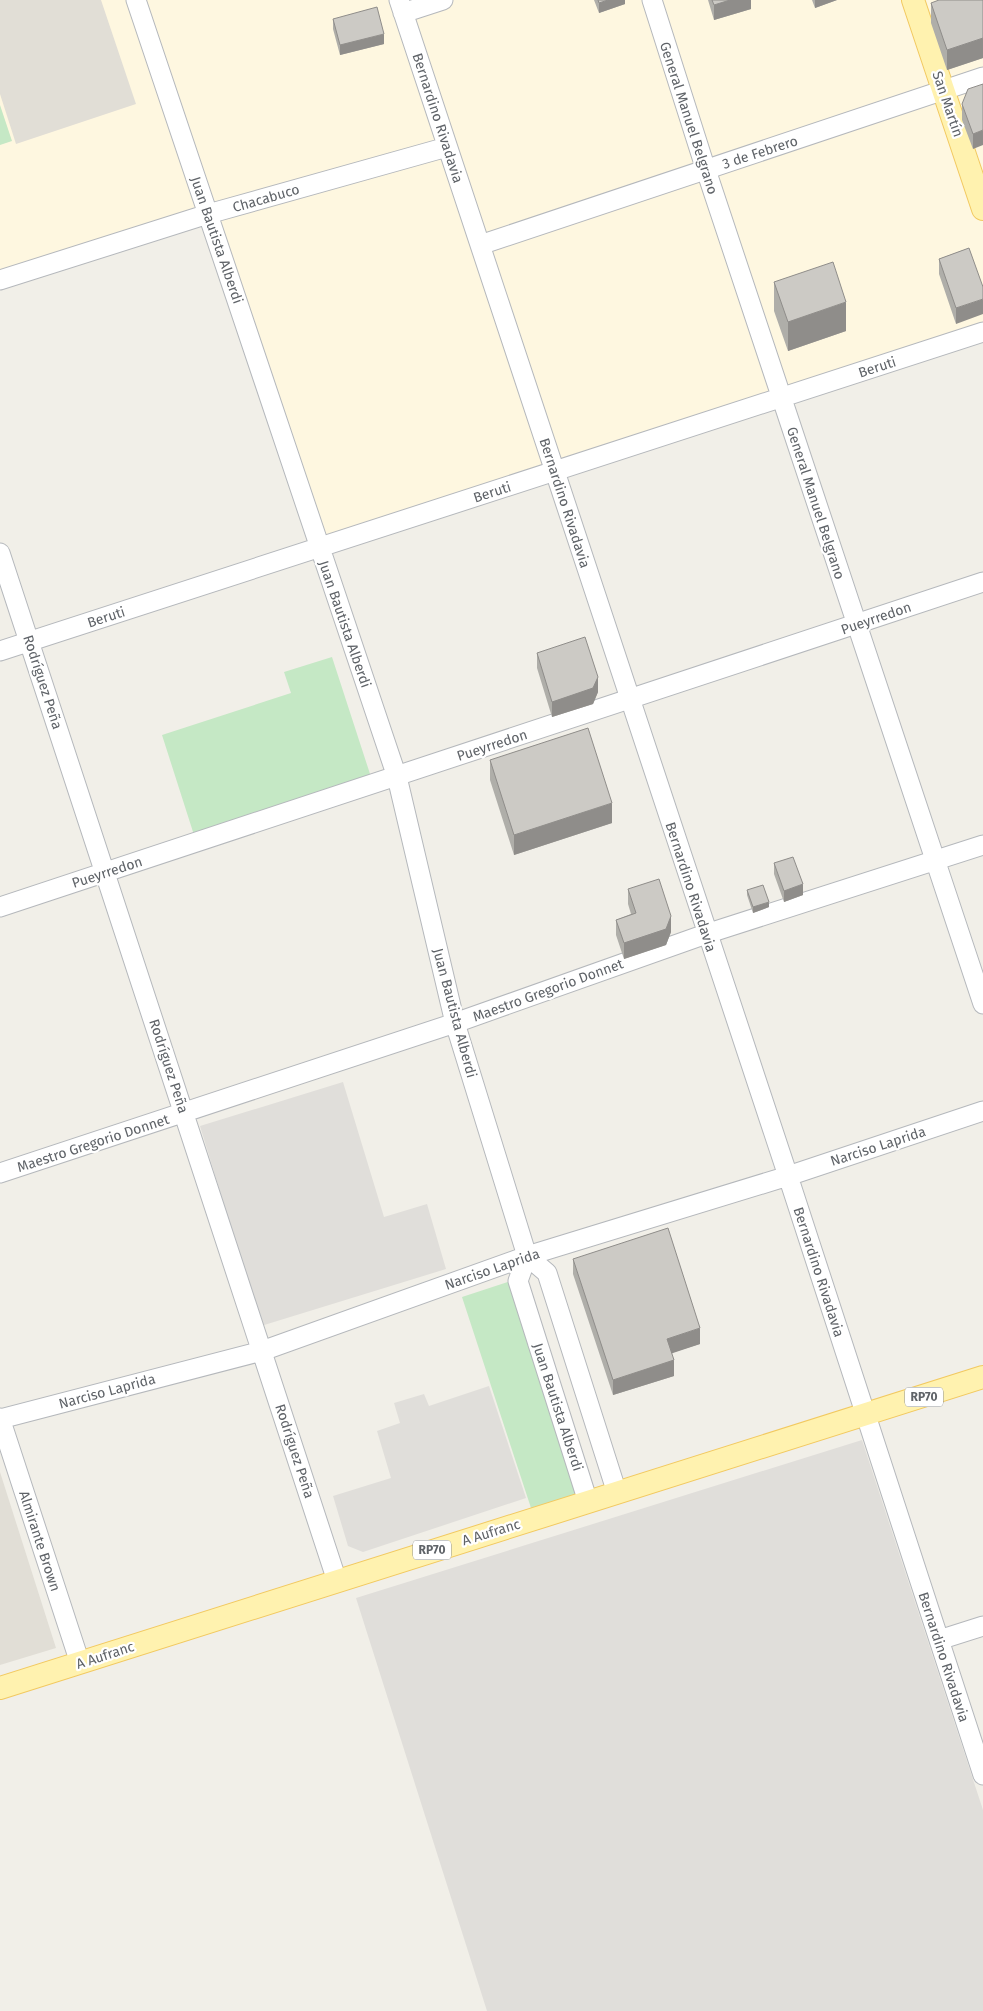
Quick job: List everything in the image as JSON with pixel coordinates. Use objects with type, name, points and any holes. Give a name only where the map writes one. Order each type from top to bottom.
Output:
[{"type":"main road","name":"San Martín","points":[[913,0],[983,209]]},
{"type":"main road","name":"A Aufranc","points":[[0,1688],[865,1416],[983,1377]]},
{"type":"street","name":"Juan Bautista Alberdi","points":[[136,0],[397,777],[455,1023],[527,1256],[518,1281],[588,1502]]},
{"type":"street","points":[[401,7],[443,0]]},
{"type":"street","name":"General Manuel Belgrano","points":[[652,0],[706,170],[983,1004]]},
{"type":"street","name":"Bernardino Rivadavia","points":[[401,7],[706,934],[788,1176],[983,1775]]},
{"type":"street","name":"3 de Febrero","points":[[480,245],[983,77]]},
{"type":"street","name":"Chacabuco","points":[[0,280],[208,214],[447,147]]},
{"type":"street","name":"Beruti","points":[[0,651],[782,399],[983,332]]},
{"type":"street","name":"Rodríguez Peña","points":[[0,553],[337,1581]]},
{"type":"street","name":"Pueyrredon","points":[[0,907],[983,582]]},
{"type":"street","name":"Maestro Gregorio Donnet","points":[[0,1173],[455,1023],[706,934],[936,862],[983,845]]},
{"type":"street","name":"Narciso Laprida","points":[[0,1419],[262,1351],[527,1256],[788,1176],[983,1111]]},
{"type":"street","points":[[527,1256],[547,1274],[617,1493]]},
{"type":"street","name":"Almirante Brown","points":[[0,1419],[80,1663]]},
{"type":"street","points":[[939,1640],[983,1626]]},
{"type":"shaded area","points":[[0,0],[983,0],[983,330],[320,548],[208,214],[0,279]]},
{"type":"shaded area","points":[[0,0],[101,0],[136,104],[16,144],[0,94]]},
{"type":"shaded area","points":[[343,1082],[384,1217],[427,1204],[446,1269],[261,1326],[200,1126]]},
{"type":"shaded area","points":[[489,1386],[526,1498],[363,1552],[348,1546],[333,1496],[391,1478],[377,1431],[400,1423],[394,1403],[424,1394],[429,1406]]},
{"type":"shaded area","points":[[862,1440],[983,1810],[983,2011],[487,2011],[356,1598]]},
{"type":"shaded area","points":[[0,1472],[56,1648],[0,1665]]},
{"type":"green space","points":[[0,105],[12,141],[0,145]]},
{"type":"green space","points":[[332,657],[371,777],[194,835],[162,735],[291,693],[284,672]]},
{"type":"green space","points":[[511,1281],[581,1493],[531,1508],[462,1297]]},
{"type":"building","points":[[712,0],[730,0],[714,5]]},
{"type":"building","points":[[939,0],[983,0],[983,38],[947,50],[931,3]]},
{"type":"building","points":[[377,7],[384,34],[340,45],[333,19]]},
{"type":"building","points":[[983,84],[983,130],[973,134],[962,104],[968,89]]},
{"type":"building","points":[[969,248],[983,287],[983,299],[956,308],[939,259]]},
{"type":"building","points":[[833,262],[846,302],[788,322],[774,282]]},
{"type":"building","points":[[585,637],[598,677],[593,688],[552,702],[537,653]]},
{"type":"building","points":[[588,728],[612,803],[514,835],[490,760]]},
{"type":"building","points":[[793,857],[803,884],[784,891],[774,863]]},
{"type":"building","points":[[659,879],[671,916],[666,929],[624,943],[616,920],[636,913],[628,889]]},
{"type":"building","points":[[763,885],[769,902],[753,907],[747,890]]},
{"type":"building","points":[[668,1228],[700,1328],[667,1339],[674,1360],[613,1380],[573,1259]]}]
